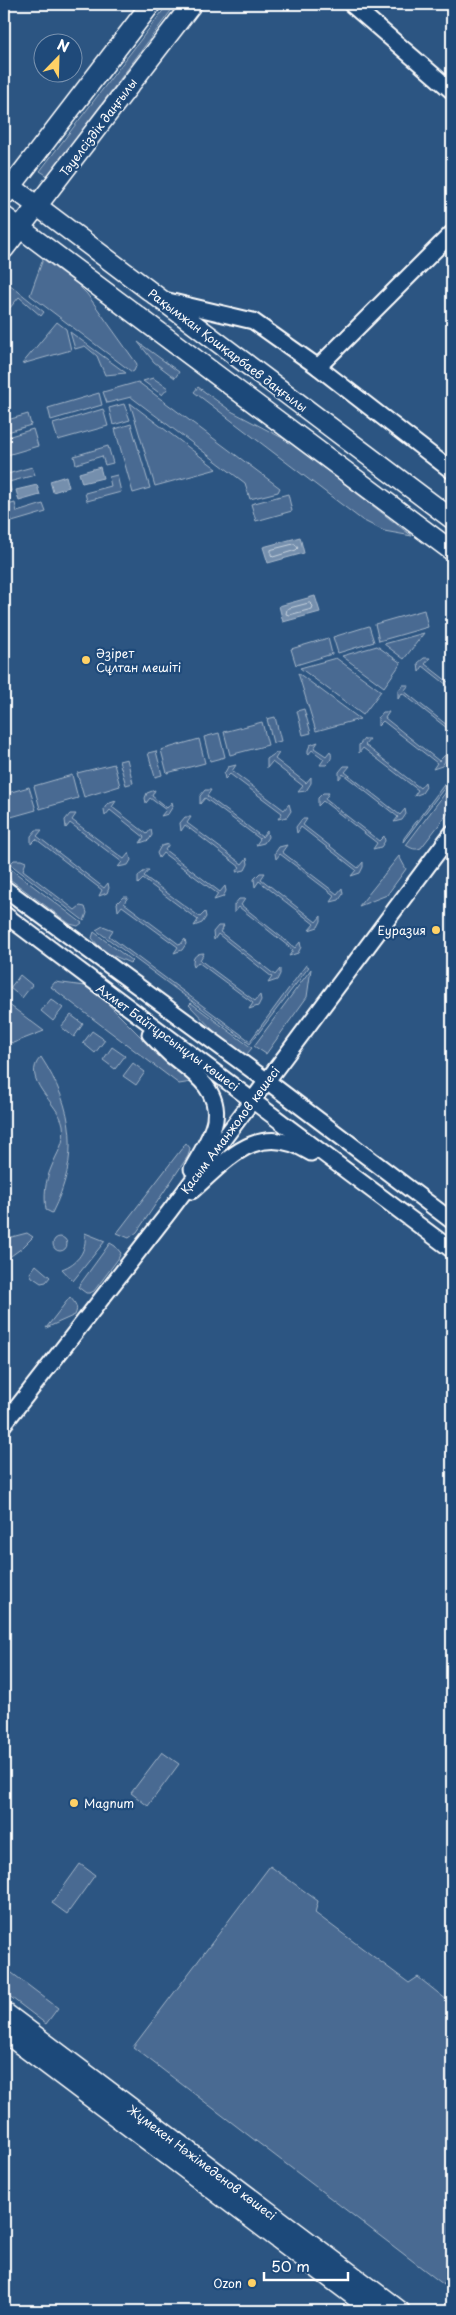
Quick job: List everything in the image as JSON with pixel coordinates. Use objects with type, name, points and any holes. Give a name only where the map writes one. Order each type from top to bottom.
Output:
[{"type":"main road","points":[[6,188],[151,4]]},
{"type":"main road","name":"Тәуелсіздік даңғылы","points":[[4,249],[192,4]]},
{"type":"main road","name":"Рақымжан Қошқарбаев даңғылы","points":[[6,188],[38,206],[452,518]]},
{"type":"main road","points":[[4,216],[450,549]]},
{"type":"main road","name":"Жұмекен Нәжімеденов көшесі","points":[[4,2012],[400,2311]]},
{"type":"main road","name":"Жұмекен Нәжімеденов көшесі","points":[[4,2032],[374,2311]]},
{"type":"street","points":[[352,4],[452,91]]},
{"type":"street","points":[[318,367],[452,233]]},
{"type":"street","points":[[161,299],[252,321],[318,367],[452,470]]},
{"type":"street","name":"Қасым Аманжолов көшесі","points":[[4,1424],[169,1212],[452,833]]},
{"type":"street","name":"Ахмет Байтұрсынұлы көшесі","points":[[4,888],[267,1081],[452,1221]]},
{"type":"street","name":"Ахмет Байтұрсынұлы көшесі","points":[[4,914],[113,998],[253,1099],[452,1250]]},
{"type":"street","points":[[113,998],[171,1055],[204,1082],[212,1095],[215,1106],[215,1120],[210,1132],[169,1212]]},
{"type":"street","points":[[169,1212],[239,1150],[254,1143],[275,1139],[304,1148],[383,1198]]},
{"type":"shaded area","points":[[168,4],[176,4],[48,176],[40,171]]},
{"type":"shaded area","points":[[43,259],[77,284],[87,294],[137,364],[134,371],[132,372],[30,295]]},
{"type":"shaded area","points":[[9,284],[44,312],[41,316],[19,297],[4,315],[4,291]]},
{"type":"shaded area","points":[[57,322],[66,329],[71,350],[22,364]]},
{"type":"shaded area","points":[[70,332],[126,373],[105,375],[97,356],[85,346],[75,349]]},
{"type":"shaded area","points":[[138,342],[179,372],[175,378],[154,362]]},
{"type":"shaded area","points":[[153,378],[168,388],[162,395],[143,381]]},
{"type":"shaded area","points":[[138,382],[280,488],[278,492],[250,499],[245,483],[131,397],[107,403],[103,392]]},
{"type":"shaded area","points":[[198,387],[231,411],[290,442],[412,536],[384,531],[362,520],[194,392]]},
{"type":"shaded area","points":[[99,393],[102,405],[51,420],[48,408]]},
{"type":"shaded area","points":[[130,403],[217,469],[155,486]]},
{"type":"shaded area","points":[[124,404],[130,420],[113,425],[109,408]]},
{"type":"shaded area","points":[[103,409],[108,426],[58,440],[53,424]]},
{"type":"shaded area","points":[[28,414],[31,425],[4,433],[4,421]]},
{"type":"shaded area","points":[[131,424],[150,488],[133,493],[115,429]]},
{"type":"shaded area","points":[[33,429],[38,446],[4,456],[4,438]]},
{"type":"shaded area","points":[[108,446],[113,463],[105,465],[102,456],[76,464],[74,456]]},
{"type":"shaded area","points":[[32,467],[35,475],[9,482],[11,491],[4,493],[4,475]]},
{"type":"shaded area","points":[[117,475],[121,492],[87,501],[85,493],[111,486],[109,477]]},
{"type":"shaded area","points":[[288,494],[292,511],[256,521],[251,504]]},
{"type":"shaded area","points":[[15,503],[17,512],[43,504],[46,512],[12,522],[7,505]]},
{"type":"shaded area","points":[[424,610],[428,627],[379,641],[375,624]]},
{"type":"shaded area","points":[[369,626],[374,642],[338,653],[333,637]]},
{"type":"shaded area","points":[[424,633],[404,659],[384,644]]},
{"type":"shaded area","points":[[328,638],[332,654],[296,665],[291,649]]},
{"type":"shaded area","points":[[377,646],[401,663],[384,687],[342,656]]},
{"type":"shaded area","points":[[336,658],[381,691],[363,715],[300,668]]},
{"type":"shaded area","points":[[424,658],[430,658],[425,664],[452,685],[452,689],[423,666],[419,672],[418,663]]},
{"type":"shaded area","points":[[298,673],[360,719],[316,731]]},
{"type":"shaded area","points":[[403,685],[409,685],[404,691],[452,729],[452,732],[402,693],[398,699],[398,691]]},
{"type":"shaded area","points":[[304,709],[311,733],[303,735],[297,711]]},
{"type":"shaded area","points":[[383,712],[389,712],[385,718],[439,761],[445,755],[445,761],[442,766],[433,769],[437,763],[383,721],[378,726],[378,718]]},
{"type":"shaded area","points":[[275,717],[281,741],[273,743],[267,719]]},
{"type":"shaded area","points":[[262,722],[268,745],[230,755],[224,732]]},
{"type":"shaded area","points":[[219,733],[225,757],[210,761],[204,737]]},
{"type":"shaded area","points":[[199,739],[205,763],[167,773],[161,750]]},
{"type":"shaded area","points":[[364,739],[370,739],[365,745],[420,788],[425,782],[426,787],[422,793],[414,796],[418,790],[363,748],[359,753],[359,745]]},
{"type":"shaded area","points":[[318,742],[314,748],[326,756],[330,751],[331,753],[331,758],[326,765],[320,765],[324,759],[312,750],[308,755],[310,745]]},
{"type":"shaded area","points":[[156,751],[162,775],[155,777],[148,753]]},
{"type":"shaded area","points":[[279,753],[275,759],[306,783],[311,777],[311,783],[306,791],[298,792],[303,786],[272,762],[267,768],[267,759]]},
{"type":"shaded area","points":[[127,759],[133,783],[126,785],[119,761]]},
{"type":"shaded area","points":[[114,764],[120,786],[84,797],[77,773]]},
{"type":"shaded area","points":[[236,765],[232,771],[284,810],[289,804],[291,811],[287,817],[278,819],[282,813],[230,774],[225,779],[224,774],[228,767]]},
{"type":"shaded area","points":[[344,766],[350,766],[345,772],[400,815],[405,809],[406,814],[402,820],[394,822],[398,817],[343,774],[339,779],[339,772]]},
{"type":"shaded area","points":[[452,774],[452,778],[403,842],[404,838]]},
{"type":"shaded area","points":[[72,775],[78,798],[40,809],[34,786]]},
{"type":"shaded area","points":[[452,784],[452,808],[421,848],[414,849],[406,845]]},
{"type":"shaded area","points":[[29,787],[36,810],[4,819],[4,794]]},
{"type":"shaded area","points":[[155,790],[152,796],[167,808],[172,802],[173,806],[168,814],[161,816],[166,810],[150,798],[146,803],[147,793]]},
{"type":"shaded area","points":[[205,790],[211,790],[207,796],[262,837],[267,831],[268,837],[264,843],[256,845],[260,839],[205,798],[200,804],[200,796]]},
{"type":"shaded area","points":[[323,793],[329,793],[325,799],[379,841],[384,836],[385,841],[381,847],[373,849],[377,843],[323,801],[318,806],[318,798]]},
{"type":"shaded area","points":[[116,801],[112,807],[147,834],[151,829],[152,835],[149,840],[140,843],[144,837],[110,810],[105,816],[104,809],[107,804]]},
{"type":"shaded area","points":[[70,814],[76,814],[72,820],[124,859],[129,853],[131,860],[128,865],[118,867],[122,862],[70,823],[66,828],[65,820]]},
{"type":"shaded area","points":[[185,817],[191,817],[187,823],[242,864],[247,858],[248,864],[245,870],[236,872],[240,867],[185,825],[181,831],[180,823]]},
{"type":"shaded area","points":[[302,819],[307,819],[303,825],[358,868],[363,862],[360,873],[351,876],[356,870],[301,827],[297,833],[296,827]]},
{"type":"shaded area","points":[[36,830],[42,830],[37,836],[104,888],[108,883],[107,893],[99,896],[102,890],[36,839],[31,844],[31,836]]},
{"type":"shaded area","points":[[169,844],[165,850],[220,892],[225,886],[226,891],[223,897],[214,900],[218,894],[163,853],[159,858],[157,853],[161,846]]},
{"type":"shaded area","points":[[287,845],[282,852],[337,894],[342,888],[343,894],[339,900],[331,902],[335,896],[280,854],[276,859],[275,853],[279,847]]},
{"type":"shaded area","points":[[399,856],[406,869],[387,895],[359,906]]},
{"type":"shaded area","points":[[14,860],[26,862],[23,870],[75,910],[80,906],[85,907],[87,913],[84,921],[10,864]]},
{"type":"shaded area","points":[[8,867],[82,923],[78,926],[70,924],[11,880],[6,873]]},
{"type":"shaded area","points":[[149,870],[144,876],[200,917],[205,912],[206,917],[202,923],[194,926],[198,920],[143,879],[138,884],[138,876]]},
{"type":"shaded area","points":[[260,873],[265,873],[261,879],[316,922],[321,916],[318,927],[309,930],[314,924],[259,881],[255,887],[254,879]]},
{"type":"shaded area","points":[[123,897],[128,897],[124,903],[180,945],[185,939],[186,944],[182,950],[174,953],[178,947],[122,906],[118,911],[117,903]]},
{"type":"shaded area","points":[[239,899],[245,899],[241,905],[295,948],[300,942],[301,947],[298,953],[289,956],[293,950],[239,907],[234,913],[234,905]]},
{"type":"shaded area","points":[[103,926],[113,930],[109,936],[250,1041],[306,965],[309,967],[250,1044],[96,930]]},
{"type":"shaded area","points":[[218,926],[224,926],[220,932],[275,975],[280,969],[277,980],[268,983],[272,977],[218,934],[214,940],[213,932]]},
{"type":"shaded area","points":[[94,932],[132,961],[130,963],[103,951],[92,938]]},
{"type":"shaded area","points":[[204,953],[200,960],[255,1001],[260,995],[261,1000],[258,1006],[249,1009],[253,1003],[198,962],[194,967],[194,957]]},
{"type":"shaded area","points":[[311,969],[307,997],[266,1054],[254,1046]]},
{"type":"shaded area","points":[[20,975],[32,985],[22,998],[10,988]]},
{"type":"shaded area","points":[[55,982],[85,986],[104,1000],[141,1037],[198,1081],[179,1084],[51,987]]},
{"type":"shaded area","points":[[51,999],[63,1008],[53,1021],[41,1011]]},
{"type":"shaded area","points":[[4,1001],[44,1031],[13,1043],[4,1040]]},
{"type":"shaded area","points":[[191,1003],[252,1048],[246,1055],[214,1031],[189,1005]]},
{"type":"shaded area","points":[[71,1015],[83,1024],[74,1037],[61,1027]]},
{"type":"shaded area","points":[[92,1031],[105,1040],[95,1053],[83,1043]]},
{"type":"shaded area","points":[[112,1047],[125,1056],[115,1069],[103,1060]]},
{"type":"shaded area","points":[[41,1057],[61,1095],[67,1114],[70,1134],[67,1172],[52,1213],[46,1210],[47,1178],[62,1142],[64,1131],[60,1117],[37,1082],[35,1065]]},
{"type":"shaded area","points":[[133,1063],[145,1072],[136,1085],[123,1076]]},
{"type":"shaded area","points":[[186,1143],[190,1148],[188,1156],[137,1232],[129,1238],[117,1233]]},
{"type":"shaded area","points":[[27,1233],[33,1237],[4,1261],[4,1239]]},
{"type":"shaded area","points":[[85,1233],[105,1241],[73,1281],[62,1269],[77,1260],[83,1251]]},
{"type":"shaded area","points":[[57,1237],[63,1237],[67,1244],[63,1251],[57,1251],[53,1247],[53,1241]]},
{"type":"shaded area","points":[[110,1243],[121,1253],[94,1291],[86,1293],[78,1287]]},
{"type":"shaded area","points":[[36,1265],[50,1277],[46,1282],[41,1283],[32,1277],[30,1273]]},
{"type":"shaded area","points":[[70,1297],[75,1303],[75,1315],[46,1328]]},
{"type":"shaded area","points":[[162,1752],[179,1764],[148,1806],[131,1793]]},
{"type":"shaded area","points":[[80,1864],[95,1875],[67,1914],[52,1903]]},
{"type":"shaded area","points":[[270,1866],[318,1901],[315,1913],[409,1983],[418,1977],[452,2004],[452,2291],[133,2047]]},
{"type":"shaded area","points":[[4,1967],[58,2008],[46,2024],[4,1992]]},
{"type":"water","points":[[100,467],[103,478],[82,483],[79,473]]},
{"type":"water","points":[[66,476],[69,487],[53,492],[50,481]]},
{"type":"water","points":[[37,485],[40,495],[19,501],[16,490]]},
{"type":"water","points":[[300,537],[304,553],[268,563],[263,547]]},
{"type":"water","points":[[315,596],[320,612],[283,622],[279,606]]},
{"type":"place","name":"Әзірет Сұлтан мешіті","points":[[86,660]]},
{"type":"place","name":"Еуразия","points":[[436,930]]},
{"type":"place","name":"Magnum","points":[[74,1803]]},
{"type":"place","name":"Ozon","points":[[252,2283]]}]
